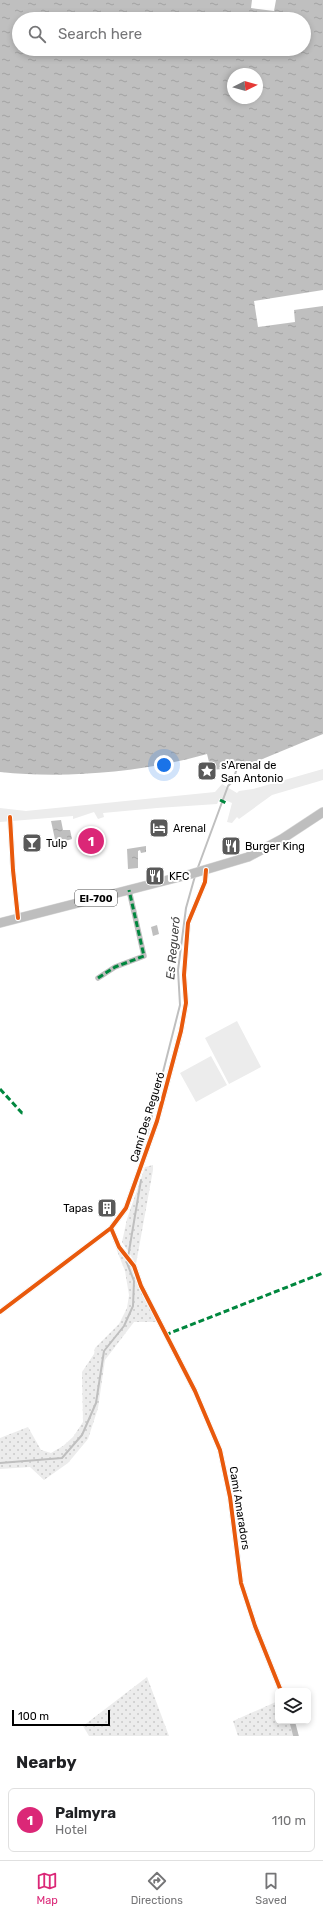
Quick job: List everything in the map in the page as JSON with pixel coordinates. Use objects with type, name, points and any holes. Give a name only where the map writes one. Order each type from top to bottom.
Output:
[{"type":"main road","name":"EI-700","points":[[0,923],[199,872],[248,857],[282,839],[323,812]]},
{"type":"street","points":[[10,817],[18,918]]},
{"type":"street","name":"Camí Des Regueró","points":[[0,1312],[111,1228],[126,1208],[159,1113],[186,1003],[184,975],[188,923],[205,882],[199,872]]},
{"type":"street","points":[[98,978],[115,967],[144,956],[128,890]]},
{"type":"street","name":"Camí Amaradors","points":[[111,1228],[122,1251],[132,1261],[141,1286],[198,1398],[220,1450],[230,1497],[242,1582],[255,1626],[280,1688]]},
{"type":"street","points":[[293,1724],[296,1736]]},
{"type":"shaded area","points":[[323,769],[323,780],[272,795],[239,819],[237,817],[232,823],[227,822],[232,803],[220,798],[217,804],[103,813],[104,817],[98,819],[94,812],[73,819],[73,816],[0,822],[0,808],[26,811],[215,792],[222,784],[237,793],[239,791],[253,789]]},
{"type":"shaded area","points":[[237,1021],[261,1067],[229,1084],[205,1038]]},
{"type":"shaded area","points":[[211,1056],[227,1085],[196,1102],[180,1073]]},
{"type":"shaded area","points":[[153,1165],[136,1264],[122,1242],[127,1219],[145,1167]]},
{"type":"shaded area","points":[[110,1233],[121,1253],[129,1261],[157,1322],[134,1322],[105,1360],[98,1408],[88,1439],[68,1463],[44,1480],[30,1467],[0,1469],[0,1438],[28,1427],[41,1450],[51,1453],[63,1446],[73,1437],[83,1422],[82,1372],[94,1354],[95,1348],[119,1324],[127,1308],[129,1295],[125,1271]]},
{"type":"shaded area","points":[[147,1677],[169,1736],[89,1736],[83,1726]]},
{"type":"shaded area","points":[[275,1702],[275,1724],[291,1724],[294,1736],[238,1736],[233,1721]]},
{"type":"water","points":[[0,0],[252,0],[251,8],[274,11],[276,0],[323,0],[323,290],[254,301],[258,327],[295,322],[294,310],[323,306],[323,734],[243,767],[211,770],[207,754],[131,769],[52,775],[0,772]]},
{"type":"water","points":[[61,820],[63,830],[70,830],[72,839],[56,844],[51,821]]},
{"type":"water","points":[[146,846],[146,852],[141,853],[140,850],[138,851],[138,868],[128,869],[127,849]]},
{"type":"water","points":[[157,925],[159,934],[153,936],[151,927]]},
{"type":"waterway","name":"Es Regueró","points":[[197,870],[228,786],[233,781],[237,768]]},
{"type":"waterway","name":"Es Regueró","points":[[147,1135],[180,1005],[178,970],[186,908],[195,876]]},
{"type":"waterway","name":"Es Regueró","points":[[0,1463],[62,1458],[82,1435],[96,1403],[104,1351],[124,1326],[133,1306],[134,1281],[127,1263],[141,1180]]},
{"type":"marked path","points":[[220,800],[228,804]]},
{"type":"marked path","points":[[98,978],[115,967],[144,956],[129,890]]},
{"type":"marked path","points":[[0,1089],[22,1113],[25,1113]]},
{"type":"marked path","points":[[165,1335],[323,1273]]},
{"type":"cycle path","points":[[10,817],[18,918]]},
{"type":"cycle path","points":[[0,1312],[111,1228],[126,1208],[157,1121],[181,1031],[186,1003],[184,975],[188,923],[205,882],[206,870]]},
{"type":"cycle path","points":[[111,1228],[119,1247],[134,1266],[141,1286],[195,1391],[220,1450],[230,1497],[241,1583],[255,1626],[280,1688]]},
{"type":"place","name":"s'Arenal de San Antonio","points":[[207,771]]},
{"type":"place","name":"Arenal","points":[[159,828]]},
{"type":"place","name":"Palmyra","points":[[91,841]]},
{"type":"place","name":"Tulp","points":[[32,843]]},
{"type":"place","name":"Burger King","points":[[231,846]]},
{"type":"place","name":"KFC","points":[[155,876]]},
{"type":"place","name":"Tapas","points":[[107,1208]]}]
